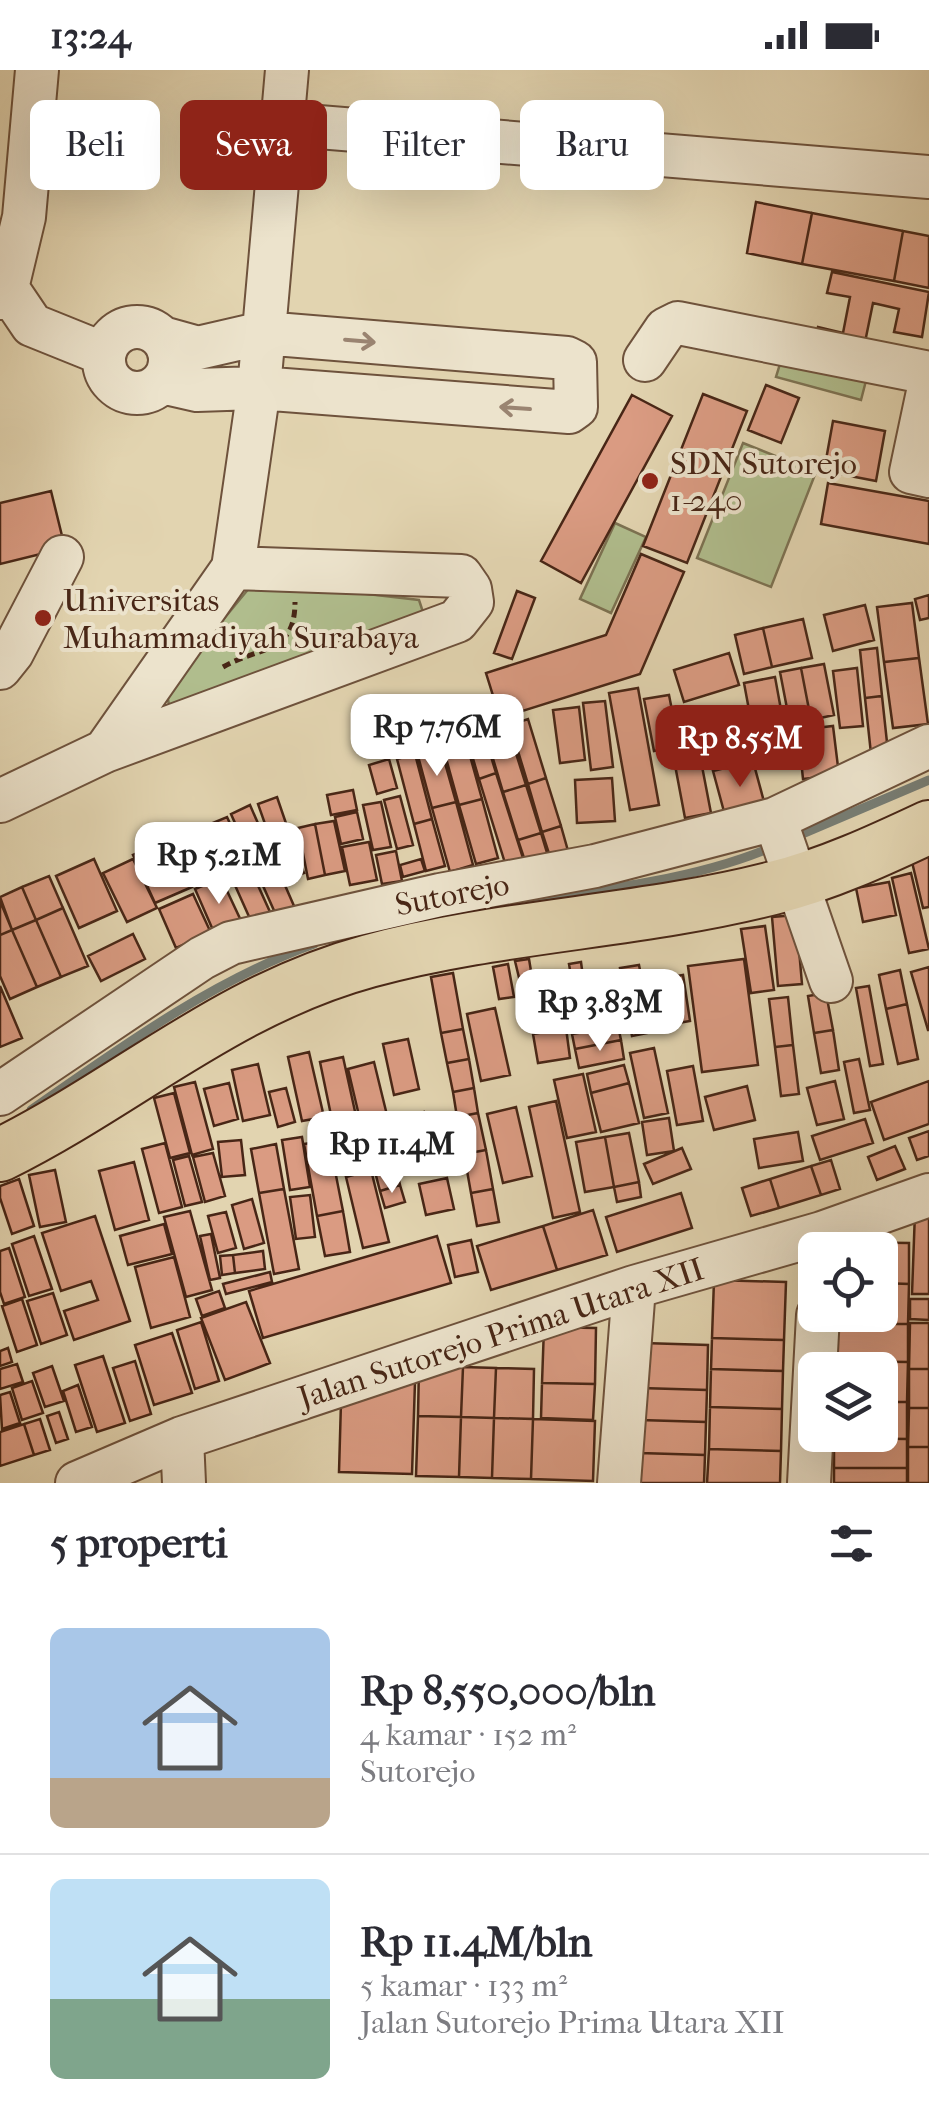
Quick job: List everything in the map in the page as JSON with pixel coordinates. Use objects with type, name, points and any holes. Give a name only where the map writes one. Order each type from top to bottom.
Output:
[{"type":"main road","points":[[0,1155],[61,1122],[215,1024],[242,972],[322,976],[601,890],[735,897],[929,827]]},
{"type":"street","points":[[37,70],[24,217],[3,293],[32,325],[104,354]]},
{"type":"street","points":[[284,100],[287,70]]},
{"type":"street","points":[[327,128],[929,177]]},
{"type":"street","points":[[106,751],[234,568],[259,388],[276,190]]},
{"type":"street","points":[[645,360],[666,329],[678,323],[929,374]]},
{"type":"street","points":[[162,338],[170,360],[162,382],[136,394],[122,390],[111,380],[104,368],[104,354],[110,340],[130,328],[153,331],[162,338],[198,348],[263,333],[568,358],[575,362],[576,407],[569,412],[259,388],[198,390],[162,382]]},
{"type":"street","points":[[929,387],[911,472],[929,476]]},
{"type":"street","points":[[0,668],[12,653],[62,557]]},
{"type":"street","points":[[0,801],[106,751],[458,621],[472,602],[468,583],[461,576],[234,568]]},
{"type":"street","points":[[601,890],[776,822],[929,746]]},
{"type":"street","points":[[776,822],[831,980]]},
{"type":"street","points":[[0,1094],[202,958],[242,972]]},
{"type":"street","name":"Jalan Sutorejo Prima Utara XII","points":[[844,1232],[929,1194]]},
{"type":"street","name":"Jalan Sutorejo Prima Utara XII","points":[[77,1483],[182,1438],[634,1287],[798,1248]]},
{"type":"street","points":[[619,1483],[634,1287]]},
{"type":"street","points":[[809,1483],[817,1332]]},
{"type":"street","points":[[182,1438],[184,1483]]},
{"type":"path","points":[[210,674],[240,657],[275,647],[290,635],[295,618],[295,570]]},
{"type":"green space","points":[[784,351],[868,373],[861,400],[776,377]]},
{"type":"green space","points":[[743,443],[816,472],[771,587],[697,558]]},
{"type":"green space","points":[[615,523],[646,537],[611,613],[580,599]]},
{"type":"green space","points":[[255,581],[419,600],[423,612],[185,710],[169,705],[166,689]]},
{"type":"building","points":[[756,202],[812,213],[802,264],[747,253]]},
{"type":"building","points":[[812,213],[903,231],[894,281],[802,264]]},
{"type":"building","points":[[903,231],[929,236],[929,288],[894,281]]},
{"type":"building","points":[[832,272],[929,292],[922,337],[894,332],[899,309],[873,303],[863,352],[815,341],[818,327],[843,333],[850,297],[827,293]]},
{"type":"building","points":[[766,385],[799,398],[781,443],[748,430]]},
{"type":"building","points":[[703,394],[747,411],[687,563],[643,546]]},
{"type":"building","points":[[632,395],[672,416],[581,583],[541,561]]},
{"type":"building","points":[[833,421],[885,431],[876,481],[824,471]]},
{"type":"building","points":[[828,483],[929,501],[929,544],[821,524]]},
{"type":"building","points":[[51,491],[65,548],[0,564],[0,503]]},
{"type":"building","points":[[641,554],[684,572],[640,674],[500,718],[486,673],[606,635]]},
{"type":"building","points":[[517,591],[535,598],[512,659],[494,653]]},
{"type":"building","points":[[929,595],[929,618],[920,620],[915,599]]},
{"type":"building","points":[[912,603],[919,658],[884,662],[877,607]]},
{"type":"building","points":[[865,605],[874,640],[833,651],[824,615]]},
{"type":"building","points":[[803,619],[812,658],[772,667],[763,628]]},
{"type":"building","points":[[763,628],[772,667],[744,674],[735,635]]},
{"type":"building","points":[[877,648],[882,696],[865,698],[860,650]]},
{"type":"building","points":[[729,653],[739,685],[684,702],[674,670]]},
{"type":"building","points":[[919,658],[928,724],[893,728],[884,662]]},
{"type":"building","points":[[824,664],[834,715],[811,720],[801,668]]},
{"type":"building","points":[[801,668],[811,720],[790,724],[780,672]]},
{"type":"building","points":[[857,668],[863,726],[840,728],[833,671]]},
{"type":"building","points":[[775,677],[788,748],[757,753],[744,683]]},
{"type":"building","points":[[638,688],[659,805],[630,810],[609,693]]},
{"type":"building","points":[[669,695],[679,746],[654,751],[644,699]]},
{"type":"building","points":[[882,696],[889,761],[872,763],[865,698]]},
{"type":"building","points":[[605,701],[613,767],[591,770],[583,703]]},
{"type":"building","points":[[579,707],[585,760],[560,763],[553,710]]},
{"type":"building","points":[[528,719],[546,778],[528,784],[510,725]]},
{"type":"building","points":[[507,725],[526,785],[503,792],[485,732]]},
{"type":"building","points":[[833,726],[839,775],[803,779],[798,730]]},
{"type":"building","points":[[486,740],[496,773],[479,779],[469,745]]},
{"type":"building","points":[[467,745],[482,799],[459,805],[444,751]]},
{"type":"building","points":[[698,745],[701,761],[675,765],[672,749]]},
{"type":"building","points":[[441,749],[456,802],[432,808],[418,756]]},
{"type":"building","points":[[415,754],[432,819],[414,824],[397,759]]},
{"type":"building","points":[[389,759],[397,788],[377,794],[369,765]]},
{"type":"building","points":[[701,761],[711,813],[685,818],[675,765]]},
{"type":"building","points":[[753,761],[766,809],[726,819],[713,771]]},
{"type":"building","points":[[496,773],[523,858],[505,863],[479,779]]},
{"type":"building","points":[[546,778],[561,826],[542,832],[528,784]]},
{"type":"building","points":[[612,778],[615,821],[577,823],[575,780]]},
{"type":"building","points":[[526,785],[541,833],[518,840],[503,792]]},
{"type":"building","points":[[353,790],[357,810],[331,815],[327,795]]},
{"type":"building","points":[[400,796],[413,845],[397,849],[384,800]]},
{"type":"building","points":[[277,797],[290,835],[271,841],[258,804]]},
{"type":"building","points":[[482,799],[498,858],[476,864],[459,805]]},
{"type":"building","points":[[381,802],[391,847],[373,850],[363,805]]},
{"type":"building","points":[[456,802],[473,865],[450,872],[432,808]]},
{"type":"building","points":[[250,805],[294,906],[276,915],[231,814]]},
{"type":"building","points":[[357,812],[363,839],[341,844],[335,817]]},
{"type":"building","points":[[227,817],[270,912],[251,921],[208,825]]},
{"type":"building","points":[[432,819],[445,866],[426,871],[414,824]]},
{"type":"building","points":[[334,821],[345,871],[325,875],[315,824]]},
{"type":"building","points":[[205,824],[226,872],[197,884],[176,836]]},
{"type":"building","points":[[315,824],[325,875],[308,879],[298,828]]},
{"type":"building","points":[[561,826],[570,858],[552,863],[542,832]]},
{"type":"building","points":[[541,833],[551,866],[529,873],[518,840]]},
{"type":"building","points":[[290,835],[304,873],[285,880],[271,841]]},
{"type":"building","points":[[170,839],[192,887],[155,903],[133,855]]},
{"type":"building","points":[[369,842],[377,880],[350,885],[342,847]]},
{"type":"building","points":[[396,851],[402,881],[382,884],[376,855]]},
{"type":"building","points":[[929,854],[929,907],[923,908],[912,862]]},
{"type":"building","points":[[94,859],[117,911],[79,928],[56,876]]},
{"type":"building","points":[[133,859],[157,908],[127,922],[103,873]]},
{"type":"building","points":[[421,859],[425,871],[403,877],[400,865]]},
{"type":"building","points":[[911,873],[929,949],[909,953],[892,878]]},
{"type":"building","points":[[49,876],[63,908],[36,920],[22,887]]},
{"type":"building","points":[[221,878],[243,925],[216,937],[195,889]]},
{"type":"building","points":[[889,882],[896,915],[863,922],[856,888]]},
{"type":"building","points":[[22,887],[36,920],[12,930],[0,897]]},
{"type":"building","points":[[193,894],[211,933],[176,948],[159,909]]},
{"type":"building","points":[[0,901],[12,930],[0,935]]},
{"type":"building","points":[[63,908],[88,966],[61,977],[36,920]]},
{"type":"building","points":[[796,915],[802,984],[778,986],[772,917]]},
{"type":"building","points":[[36,920],[61,977],[37,987],[12,930]]},
{"type":"building","points":[[765,926],[774,990],[751,993],[741,929]]},
{"type":"building","points":[[12,930],[37,987],[10,999],[0,976],[0,935]]},
{"type":"building","points":[[133,934],[145,959],[101,981],[88,956]]},
{"type":"building","points":[[529,959],[533,983],[521,986],[515,961]]},
{"type":"building","points":[[744,959],[758,1065],[702,1072],[688,966]]},
{"type":"building","points":[[581,962],[586,999],[575,1000],[569,964]]},
{"type":"building","points":[[508,964],[514,997],[499,999],[493,967]]},
{"type":"building","points":[[639,965],[652,1032],[632,1036],[620,968]]},
{"type":"building","points":[[929,967],[929,1030],[928,1030],[911,972]]},
{"type":"building","points":[[900,970],[907,1004],[886,1009],[879,975]]},
{"type":"building","points":[[453,973],[463,1029],[441,1033],[431,977]]},
{"type":"building","points":[[618,975],[621,992],[595,996],[593,979]]},
{"type":"building","points":[[683,975],[690,1021],[655,1027],[647,981]]},
{"type":"building","points":[[558,977],[563,1016],[540,1019],[535,979]]},
{"type":"building","points":[[0,986],[22,1038],[0,1047]]},
{"type":"building","points":[[869,986],[883,1064],[870,1066],[856,988]]},
{"type":"building","points":[[826,993],[833,1030],[814,1033],[808,996]]},
{"type":"building","points":[[616,997],[619,1015],[589,1020],[586,1001]]},
{"type":"building","points":[[788,997],[793,1045],[775,1047],[769,999]]},
{"type":"building","points":[[907,1004],[918,1059],[898,1064],[886,1009]]},
{"type":"building","points":[[495,1008],[510,1075],[481,1081],[467,1014]]},
{"type":"building","points":[[618,1026],[621,1040],[575,1049],[572,1034]]},
{"type":"building","points":[[566,1028],[570,1058],[538,1063],[533,1034]]},
{"type":"building","points":[[463,1029],[469,1059],[447,1063],[441,1033]]},
{"type":"building","points":[[833,1030],[839,1070],[821,1073],[814,1033]]},
{"type":"building","points":[[408,1039],[419,1089],[394,1095],[383,1044]]},
{"type":"building","points":[[621,1040],[624,1059],[579,1068],[575,1049]]},
{"type":"building","points":[[793,1045],[799,1094],[781,1096],[775,1047]]},
{"type":"building","points":[[654,1048],[668,1113],[644,1118],[630,1053]]},
{"type":"building","points":[[309,1052],[324,1117],[302,1121],[288,1057]]},
{"type":"building","points":[[343,1057],[356,1116],[332,1120],[320,1062]]},
{"type":"building","points":[[469,1059],[474,1088],[453,1092],[447,1063]]},
{"type":"building","points":[[859,1059],[870,1110],[854,1113],[844,1062]]},
{"type":"building","points":[[374,1062],[396,1152],[369,1158],[348,1069]]},
{"type":"building","points":[[258,1064],[270,1115],[243,1121],[232,1070]]},
{"type":"building","points":[[624,1065],[629,1083],[591,1093],[587,1074]]},
{"type":"building","points":[[693,1066],[703,1121],[677,1125],[667,1071]]},
{"type":"building","points":[[583,1074],[596,1132],[567,1138],[554,1080]]},
{"type":"building","points":[[835,1081],[844,1119],[817,1125],[807,1088]]},
{"type":"building","points":[[929,1081],[929,1124],[884,1140],[871,1102]]},
{"type":"building","points":[[195,1082],[213,1149],[192,1155],[174,1087]]},
{"type":"building","points":[[229,1083],[238,1119],[214,1126],[204,1089]]},
{"type":"building","points":[[629,1083],[639,1123],[601,1132],[591,1093]]},
{"type":"building","points":[[747,1086],[755,1120],[714,1130],[705,1097]]},
{"type":"building","points":[[286,1088],[295,1122],[278,1127],[269,1092]]},
{"type":"building","points":[[474,1088],[478,1113],[457,1117],[453,1092]]},
{"type":"building","points":[[174,1093],[190,1153],[170,1158],[154,1098]]},
{"type":"building","points":[[556,1101],[580,1212],[553,1218],[529,1107]]},
{"type":"building","points":[[516,1107],[532,1176],[503,1183],[487,1114]]},
{"type":"building","points":[[424,1112],[435,1161],[408,1166],[398,1118]]},
{"type":"building","points":[[478,1113],[486,1150],[464,1154],[457,1117]]},
{"type":"building","points":[[669,1118],[674,1151],[647,1155],[642,1122]]},
{"type":"building","points":[[865,1119],[873,1143],[820,1160],[812,1136]]},
{"type":"building","points":[[354,1120],[363,1161],[337,1167],[328,1126]]},
{"type":"building","points":[[929,1131],[929,1156],[917,1160],[909,1138]]},
{"type":"building","points":[[798,1132],[803,1161],[759,1168],[754,1139]]},
{"type":"building","points":[[629,1133],[639,1182],[614,1187],[605,1137]]},
{"type":"building","points":[[302,1137],[310,1187],[290,1190],[282,1140]]},
{"type":"building","points":[[605,1137],[614,1187],[585,1192],[576,1142]]},
{"type":"building","points":[[241,1140],[245,1175],[222,1177],[218,1142]]},
{"type":"building","points":[[329,1140],[343,1211],[317,1216],[304,1144]]},
{"type":"building","points":[[165,1143],[182,1207],[159,1213],[142,1149]]},
{"type":"building","points":[[276,1144],[284,1189],[259,1193],[251,1149]]},
{"type":"building","points":[[895,1146],[905,1169],[877,1180],[868,1157]]},
{"type":"building","points":[[682,1148],[691,1169],[653,1184],[644,1164]]},
{"type":"building","points":[[486,1150],[493,1189],[471,1193],[464,1154]]},
{"type":"building","points":[[213,1153],[225,1196],[205,1202],[193,1157]]},
{"type":"building","points":[[189,1156],[202,1202],[185,1206],[173,1160]]},
{"type":"building","points":[[394,1158],[400,1185],[380,1191],[373,1164]]},
{"type":"building","points":[[831,1160],[840,1189],[821,1195],[811,1166]]},
{"type":"building","points":[[134,1162],[149,1220],[115,1230],[99,1171]]},
{"type":"building","points":[[811,1166],[821,1195],[779,1208],[770,1179]]},
{"type":"building","points":[[55,1170],[66,1222],[40,1227],[29,1175]]},
{"type":"building","points":[[371,1170],[389,1242],[363,1248],[346,1177]]},
{"type":"building","points":[[447,1178],[454,1209],[426,1215],[419,1184]]},
{"type":"building","points":[[19,1179],[34,1226],[12,1234],[0,1186]]},
{"type":"building","points":[[770,1179],[779,1208],[751,1216],[742,1188]]},
{"type":"building","points":[[639,1182],[641,1197],[617,1202],[614,1187]]},
{"type":"building","points":[[400,1185],[405,1202],[385,1208],[380,1191]]},
{"type":"building","points":[[284,1189],[299,1269],[274,1274],[259,1193]]},
{"type":"building","points":[[493,1189],[499,1222],[477,1226],[471,1193]]},
{"type":"building","points":[[681,1193],[692,1228],[617,1252],[606,1217]]},
{"type":"building","points":[[310,1195],[315,1237],[296,1239],[290,1197]]},
{"type":"building","points":[[252,1199],[264,1243],[244,1249],[232,1205]]},
{"type":"building","points":[[593,1210],[607,1255],[557,1270],[543,1226]]},
{"type":"building","points":[[190,1211],[212,1290],[186,1297],[164,1217]]},
{"type":"building","points":[[343,1211],[350,1252],[325,1256],[317,1216]]},
{"type":"building","points":[[226,1212],[236,1248],[218,1253],[208,1216]]},
{"type":"building","points":[[915,1212],[929,1212],[929,1294],[912,1294]]},
{"type":"building","points":[[95,1216],[130,1321],[74,1340],[64,1311],[98,1300],[91,1281],[61,1291],[42,1233]]},
{"type":"building","points":[[164,1224],[172,1254],[128,1265],[120,1236]]},
{"type":"building","points":[[543,1226],[557,1270],[491,1290],[477,1246]]},
{"type":"building","points":[[211,1234],[220,1278],[210,1280],[200,1236]]},
{"type":"building","points":[[34,1236],[52,1289],[29,1296],[12,1244]]},
{"type":"building","points":[[437,1236],[451,1283],[263,1338],[249,1291]]},
{"type":"building","points":[[471,1240],[478,1272],[455,1277],[448,1245]]},
{"type":"building","points":[[898,1243],[909,1243],[909,1284],[898,1284]]},
{"type":"building","points":[[9,1248],[25,1297],[4,1304],[0,1292],[0,1251]]},
{"type":"building","points":[[263,1251],[265,1269],[235,1273],[233,1255]]},
{"type":"building","points":[[233,1255],[235,1273],[222,1275],[220,1256]]},
{"type":"building","points":[[174,1257],[190,1317],[151,1328],[135,1267]]},
{"type":"building","points":[[270,1272],[272,1282],[226,1294],[223,1284]]},
{"type":"building","points":[[714,1280],[786,1282],[784,1340],[712,1338]]},
{"type":"building","points":[[898,1284],[909,1284],[908,1324],[898,1324]]},
{"type":"building","points":[[219,1291],[225,1308],[202,1316],[196,1299]]},
{"type":"building","points":[[53,1293],[67,1335],[41,1344],[27,1301]]},
{"type":"building","points":[[22,1299],[37,1345],[17,1352],[2,1306]]},
{"type":"building","points":[[910,1299],[929,1299],[929,1320],[910,1319]]},
{"type":"building","points":[[246,1302],[270,1363],[225,1380],[201,1318]]},
{"type":"building","points":[[201,1322],[219,1381],[195,1389],[177,1330]]},
{"type":"building","points":[[910,1323],[929,1323],[929,1369],[909,1369]]},
{"type":"building","points":[[898,1324],[908,1324],[908,1362],[898,1362],[898,1352],[835,1352],[835,1332],[898,1332]]},
{"type":"building","points":[[544,1327],[596,1328],[595,1384],[542,1383]]},
{"type":"building","points":[[172,1333],[192,1393],[154,1405],[135,1345]]},
{"type":"building","points":[[712,1338],[784,1340],[783,1371],[711,1369]]},
{"type":"building","points":[[643,1343],[708,1345],[707,1390],[641,1388]]},
{"type":"building","points":[[8,1348],[12,1362],[0,1366],[0,1351]]},
{"type":"building","points":[[103,1356],[125,1423],[97,1432],[75,1365]]},
{"type":"building","points":[[135,1361],[151,1414],[130,1421],[113,1368]]},
{"type":"building","points":[[898,1362],[908,1362],[907,1402],[898,1402]]},
{"type":"building","points":[[17,1364],[23,1382],[0,1389],[0,1369]]},
{"type":"building","points":[[52,1366],[64,1401],[45,1407],[33,1373]]},
{"type":"building","points":[[419,1366],[463,1367],[461,1417],[418,1416]]},
{"type":"building","points":[[463,1367],[496,1368],[494,1418],[461,1417]]},
{"type":"building","points":[[496,1368],[534,1369],[533,1419],[494,1418]]},
{"type":"building","points":[[711,1369],[783,1371],[782,1409],[710,1407]]},
{"type":"building","points":[[909,1369],[929,1369],[929,1408],[909,1408]]},
{"type":"building","points":[[32,1381],[43,1413],[22,1420],[12,1388]]},
{"type":"building","points":[[415,1382],[412,1474],[339,1472],[341,1402]]},
{"type":"building","points":[[542,1383],[595,1384],[593,1420],[541,1418]]},
{"type":"building","points":[[78,1385],[92,1427],[76,1432],[63,1391]]},
{"type":"building","points":[[641,1388],[707,1390],[706,1422],[640,1420]]},
{"type":"building","points":[[10,1392],[20,1423],[2,1429],[0,1395]]},
{"type":"building","points":[[898,1402],[907,1402],[907,1439],[898,1439]]},
{"type":"building","points":[[710,1407],[782,1409],[781,1451],[709,1449]]},
{"type":"building","points":[[909,1408],[929,1408],[929,1447],[908,1447]]},
{"type":"building","points":[[59,1412],[68,1439],[56,1443],[47,1416]]},
{"type":"building","points":[[418,1416],[461,1417],[459,1477],[416,1476]]},
{"type":"building","points":[[461,1417],[494,1418],[492,1478],[459,1477]]},
{"type":"building","points":[[494,1418],[533,1419],[531,1479],[492,1478]]},
{"type":"building","points":[[40,1419],[50,1450],[34,1455],[24,1424]]},
{"type":"building","points":[[533,1419],[595,1421],[593,1481],[531,1479]]},
{"type":"building","points":[[640,1420],[706,1422],[705,1455],[640,1453]]},
{"type":"building","points":[[24,1424],[34,1455],[0,1466],[0,1432]]},
{"type":"building","points":[[898,1439],[907,1439],[907,1468],[834,1468],[834,1452],[898,1452]]},
{"type":"building","points":[[908,1447],[929,1447],[929,1483],[908,1483]]},
{"type":"building","points":[[709,1449],[781,1451],[780,1483],[707,1483]]},
{"type":"building","points":[[640,1453],[705,1455],[704,1483],[639,1483]]},
{"type":"building","points":[[834,1468],[907,1468],[907,1483],[834,1483]]},
{"type":"waterway","points":[[795,837],[929,780]]},
{"type":"waterway","points":[[529,899],[684,875],[772,847]]},
{"type":"waterway","points":[[31,1110],[202,997],[314,944]]},
{"type":"place","name":"SDN Sutorejo 1-240","points":[[650,481]]},
{"type":"place","name":"Universitas Muhammadiyah Surabaya","points":[[43,618]]}]
